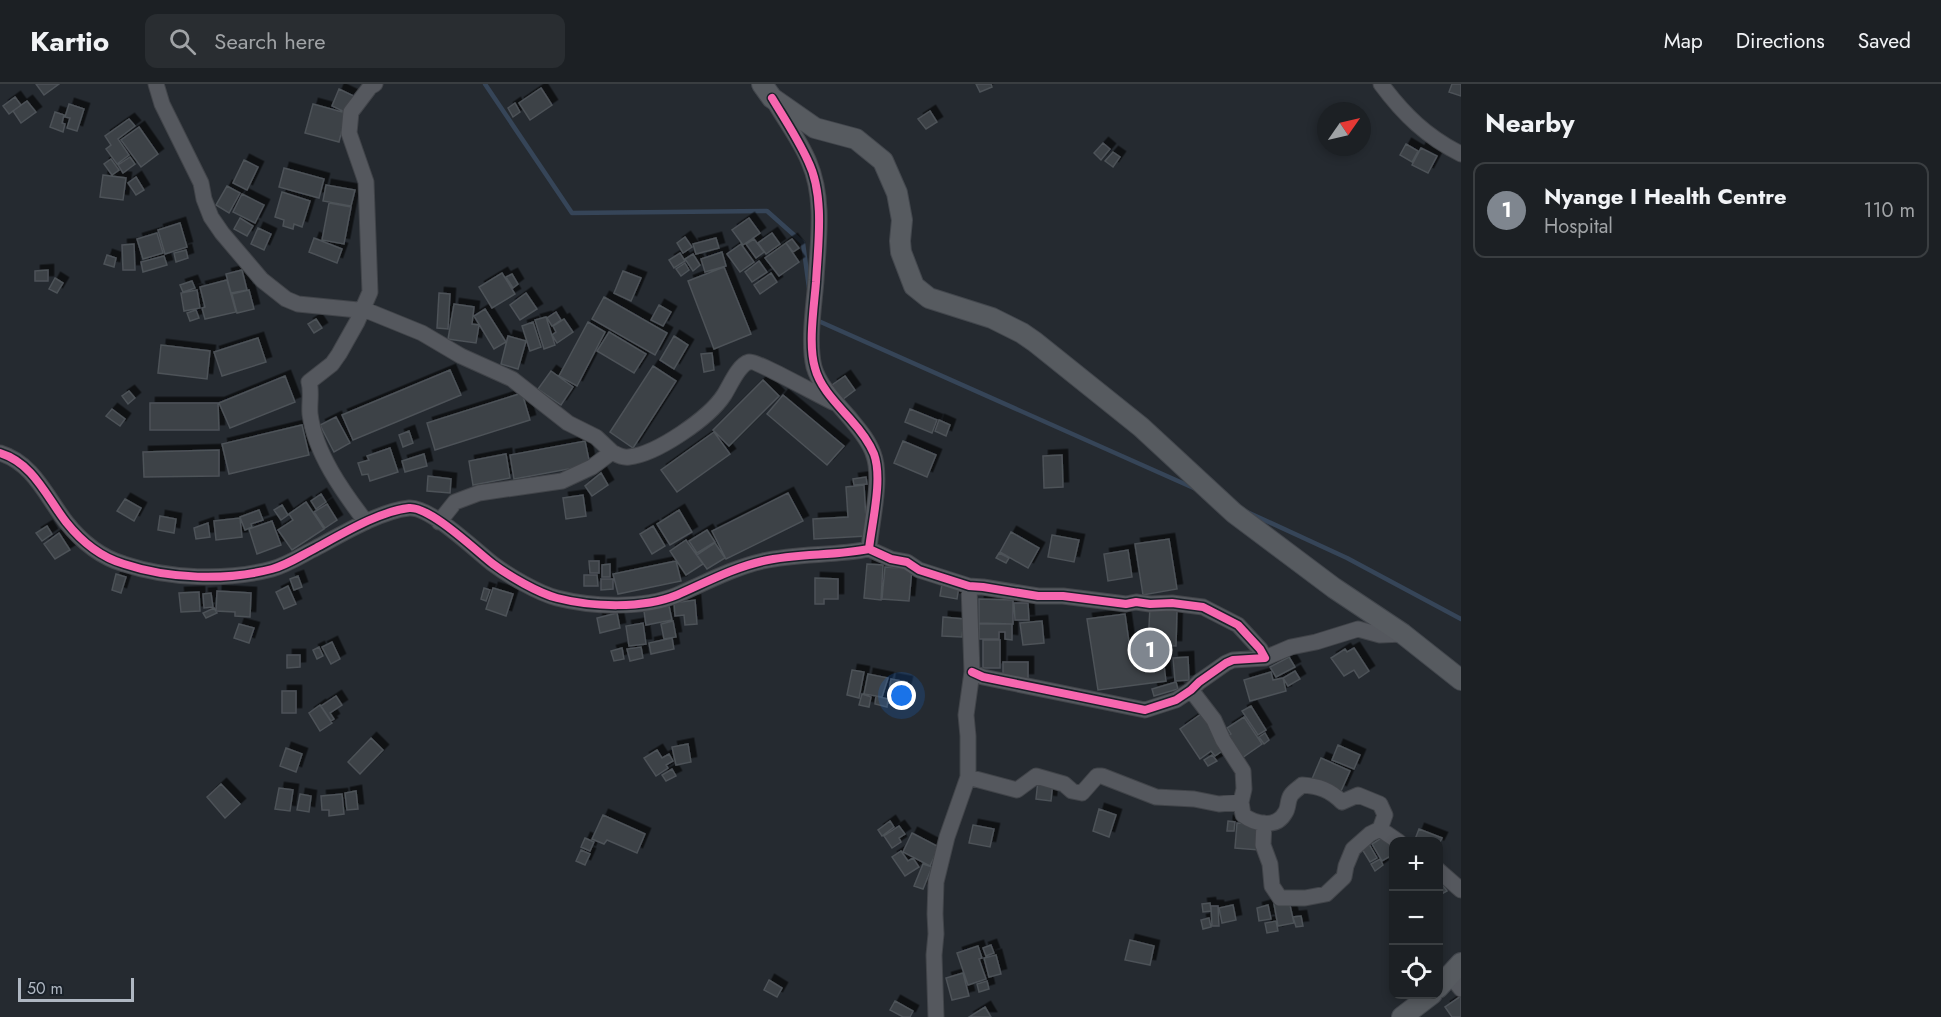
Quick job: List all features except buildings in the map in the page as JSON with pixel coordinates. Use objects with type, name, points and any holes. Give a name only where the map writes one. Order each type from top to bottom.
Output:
[{"type":"main road","points":[[767,91],[815,128],[856,139],[883,161],[897,193],[902,220],[900,241],[902,252],[914,286],[922,293],[943,304],[992,318],[1029,337],[1141,427],[1249,525],[1334,588],[1403,634],[1461,680]]},
{"type":"main road","points":[[1402,1017],[1425,999]]},
{"type":"street","points":[[156,84],[162,104],[201,183],[204,199],[212,217],[222,233],[247,260],[256,275],[286,299],[298,304],[368,311],[422,333],[461,356],[512,379],[568,423],[596,436],[612,452],[622,457],[630,457],[666,443],[712,409],[725,394],[732,379],[747,362],[751,361],[838,405]]},
{"type":"street","points":[[366,522],[339,483],[319,446],[310,415],[311,388],[309,382],[332,364],[370,292],[366,182],[349,133],[351,112],[370,87],[375,84]]},
{"type":"street","points":[[1382,84],[1402,111],[1440,143],[1461,154]]},
{"type":"street","points":[[767,91],[809,162],[815,182],[820,231],[813,302],[813,358],[818,375],[838,405],[864,436],[874,455],[877,473],[876,499],[869,549]]},
{"type":"street","points":[[439,522],[456,502],[479,494],[562,480],[592,467],[612,452]]},
{"type":"street","points":[[0,453],[8,456],[36,477],[67,523],[83,541],[95,550],[123,564],[156,572],[200,577],[232,577],[274,569],[352,527],[413,508],[431,515],[492,563],[547,595],[589,604],[622,606],[655,601],[674,596],[735,569],[763,561],[869,549],[891,559],[907,562],[919,570],[969,586],[1031,596],[1063,596],[1126,604],[1172,603],[1203,607],[1238,625],[1260,649],[1265,658]]},
{"type":"street","points":[[936,1017],[934,955],[936,882],[947,837],[968,777],[966,715],[972,672],[969,586]]},
{"type":"street","points":[[972,672],[983,677],[1145,710],[1176,700],[1233,660],[1265,658],[1291,647],[1358,629],[1380,635],[1403,634]]},
{"type":"street","points":[[1191,690],[1214,720],[1223,740],[1243,771],[1245,789],[1241,802],[1243,815],[1271,824],[1282,818],[1292,795],[1302,785],[1319,786],[1342,802],[1358,795],[1380,804],[1385,815],[1380,829],[1370,834],[1353,849],[1344,877],[1326,894],[1305,898],[1280,898],[1272,886],[1270,864],[1263,844],[1264,823]]},
{"type":"street","points":[[968,777],[1017,790],[1036,776],[1064,784],[1072,791],[1082,793],[1097,776],[1102,776],[1156,798],[1194,799],[1219,804],[1241,802]]},
{"type":"street","points":[[1380,829],[1392,837]]},
{"type":"street","points":[[1443,874],[1461,890]]},
{"type":"waterway","points":[[485,84],[572,213],[767,211],[803,243],[809,288]]},
{"type":"waterway","points":[[814,319],[1196,489]]},
{"type":"waterway","points":[[1247,512],[1347,558],[1461,619]]},
{"type":"cycle path","points":[[0,453],[21,464],[30,472],[72,529],[99,553],[141,569],[178,575],[217,577],[272,569],[374,518],[409,508],[418,509],[440,521],[515,579],[549,596],[601,605],[649,603],[664,600],[730,572],[763,561],[869,549],[877,488],[874,454],[858,428],[835,402],[817,375],[813,359],[812,337],[819,236],[817,189],[804,153],[772,98]]},
{"type":"cycle path","points":[[869,549],[891,559],[907,562],[919,570],[969,586],[1038,596],[1063,596],[1126,604],[1172,603],[1203,607],[1238,625],[1260,649],[1265,658],[1233,660],[1226,663],[1176,700],[1145,710],[983,677],[972,672]]},
{"type":"place","name":"Nyange I Health Centre","points":[[1150,650]]}]
